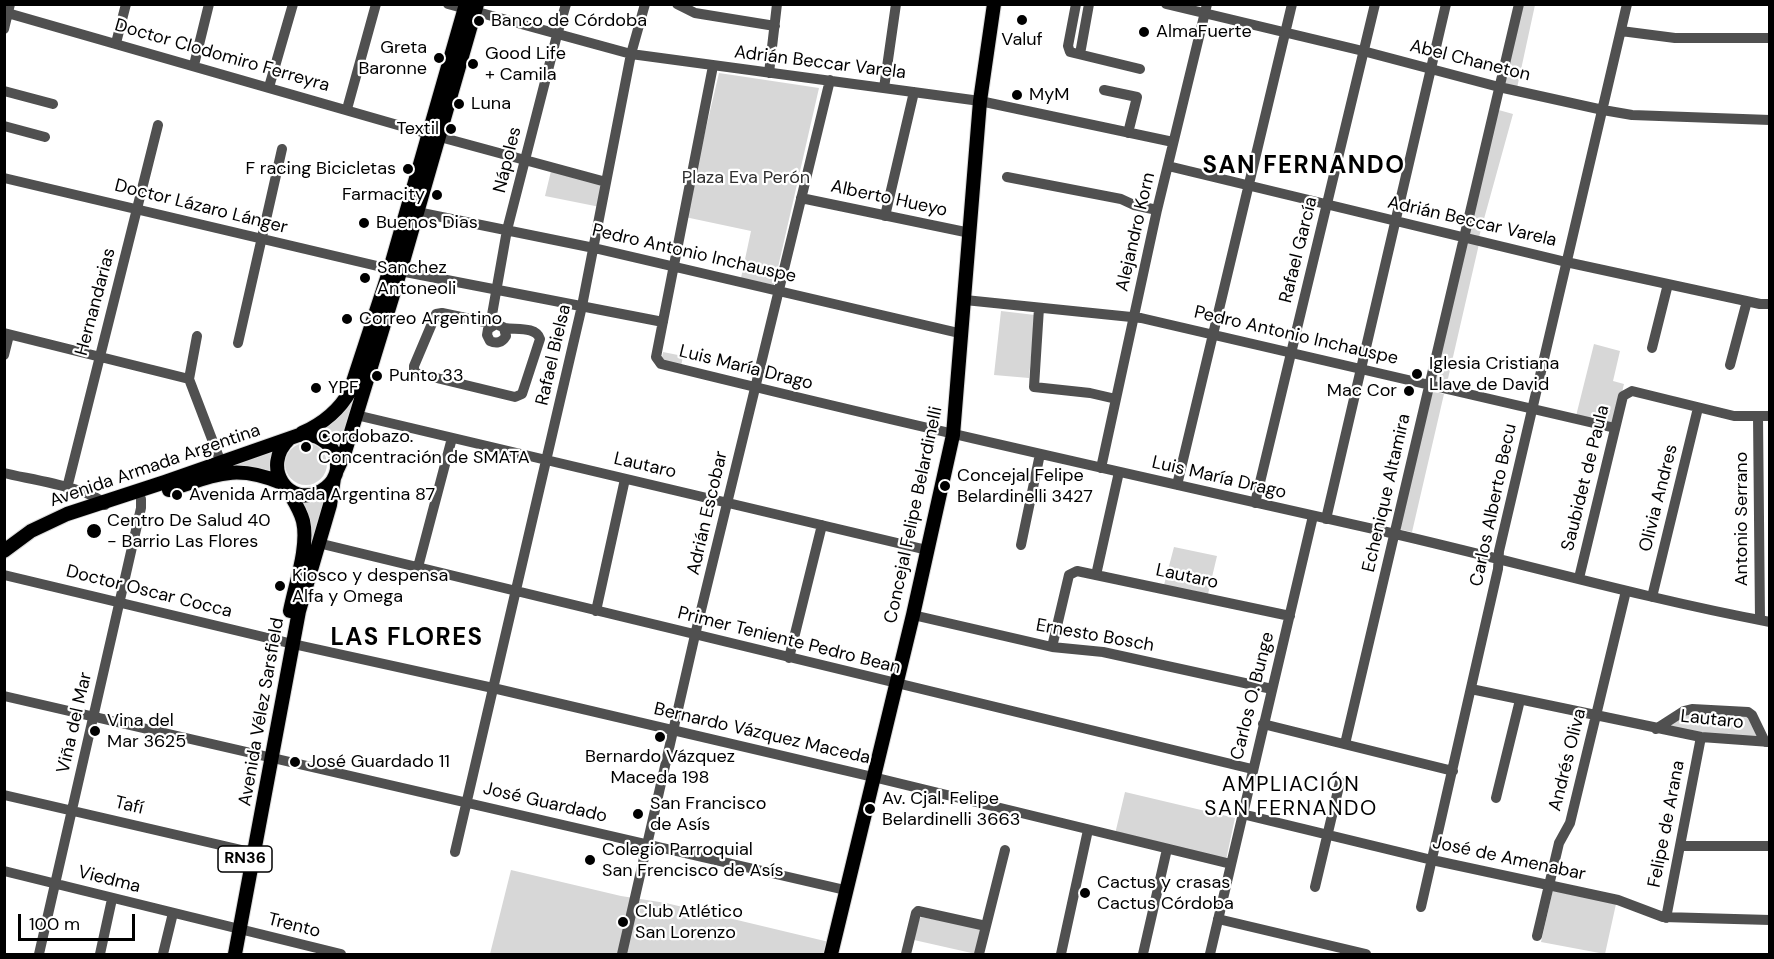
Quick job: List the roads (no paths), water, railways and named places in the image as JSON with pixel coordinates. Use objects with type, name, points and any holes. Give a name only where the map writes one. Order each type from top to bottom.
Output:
[{"type":"main road","name":"Concejal Felipe Belardinelli","points":[[831,954],[913,615],[953,435],[963,334],[980,101],[994,4]]},
{"type":"main road","name":"Avenida Vélez Sarsfield","points":[[289,643],[330,506],[335,475],[356,415],[471,7]]},
{"type":"main road","name":"Avenida Vélez Sarsfield","points":[[294,437],[323,422],[347,397],[417,212],[434,135]]},
{"type":"main road","name":"RN36","points":[[284,485],[278,476],[276,461],[281,448],[294,437],[313,435],[326,441],[335,453],[335,475]]},
{"type":"main road","name":"Avenida Armada Argentina","points":[[4,551],[22,537],[50,521],[105,505],[141,499],[294,437]]},
{"type":"main road","name":"Avenida Armada Argentina","points":[[4,561],[57,525],[165,482],[224,467],[252,473],[284,485]]},
{"type":"main road","points":[[284,485],[297,493],[309,495],[321,491],[335,475]]},
{"type":"main road","name":"Avenida Vélez Sarsfield","points":[[226,954],[236,929],[289,643],[304,536],[300,514],[284,485]]},
{"type":"main road","name":"Avenida Vélez Sarsfield","points":[[235,954],[246,850],[268,757]]},
{"type":"street","points":[[116,43],[126,4]]},
{"type":"street","points":[[194,65],[210,4]]},
{"type":"street","points":[[269,87],[293,4]]},
{"type":"street","points":[[348,109],[376,4]]},
{"type":"street","name":"Adrián Beccar Varela","points":[[448,4],[471,7],[557,35],[631,54],[980,101],[1173,142]]},
{"type":"street","name":"Nápoles","points":[[490,323],[507,230],[566,4]]},
{"type":"street","name":"Rafael Bielsa","points":[[456,852],[582,306],[631,54],[645,4]]},
{"type":"street","points":[[677,4],[695,13],[775,26]]},
{"type":"street","points":[[768,73],[777,4]]},
{"type":"street","points":[[884,88],[896,4]]},
{"type":"street","points":[[1076,4],[1067,49],[1070,52],[1140,69]]},
{"type":"street","points":[[1080,54],[1089,4]]},
{"type":"street","name":"Abel Chaneton","points":[[1166,4],[1206,9],[1285,32],[1499,87],[1603,110],[1632,115],[1770,120]]},
{"type":"street","points":[[1177,485],[1292,4]]},
{"type":"street","name":"Rafael García","points":[[1255,503],[1375,4]]},
{"type":"street","points":[[1326,519],[1446,4]]},
{"type":"street","name":"Echenique Altamira","points":[[1345,744],[1519,4]]},
{"type":"street","name":"Carlos Alberto Becu","points":[[1421,907],[1498,569],[1499,551],[1531,409],[1627,4]]},
{"type":"street","name":"Alejandro Korn","points":[[1101,468],[1157,210],[1206,9]]},
{"type":"street","points":[[4,29],[7,10]]},
{"type":"street","name":"Doctor Clodomiro Ferreyra","points":[[7,10],[434,135]]},
{"type":"street","points":[[1621,31],[1675,38],[1770,38]]},
{"type":"street","points":[[663,322],[713,66]]},
{"type":"street","name":"Adrián Escobar","points":[[622,954],[695,635],[830,80]]},
{"type":"street","points":[[1104,90],[1137,97],[1128,133]]},
{"type":"street","points":[[4,91],[53,104]]},
{"type":"street","points":[[885,216],[914,92]]},
{"type":"street","name":"Hernandarias","points":[[68,488],[158,125]]},
{"type":"street","points":[[4,126],[45,137]]},
{"type":"street","points":[[434,135],[606,182]]},
{"type":"street","points":[[238,343],[282,149]]},
{"type":"street","name":"Adrián Beccar Varela","points":[[1168,166],[1566,262],[1770,304]]},
{"type":"street","points":[[1007,177],[1121,199],[1134,205],[1157,210]]},
{"type":"street","name":"Doctor Lázaro Lánger","points":[[4,178],[395,271]]},
{"type":"street","name":"Alberto Hueyo","points":[[801,198],[970,233]]},
{"type":"street","name":"Pedro Antonio Inchauspe","points":[[417,212],[778,289],[963,334]]},
{"type":"street","name":"Luis María Drago","points":[[395,271],[663,322],[656,357],[661,364],[953,435],[1499,558],[1626,591],[1765,621]]},
{"type":"street","points":[[1652,348],[1668,284]]},
{"type":"street","name":"Pedro Antonio Inchauspe","points":[[965,300],[1133,316],[1615,428]]},
{"type":"street","points":[[1730,365],[1747,301]]},
{"type":"street","points":[[1039,308],[1034,387],[1090,393],[1116,399]]},
{"type":"street","points":[[490,323],[488,338],[496,343],[504,339],[506,333],[499,324],[442,313],[436,314],[414,366],[414,371],[427,376],[519,396],[522,394],[540,339],[535,332],[504,328]]},
{"type":"street","points":[[4,355],[7,334],[189,379]]},
{"type":"street","points":[[197,336],[189,379],[224,467]]},
{"type":"street","name":"Saubidet de Paula","points":[[1579,578],[1623,396],[1632,391],[1698,408]]},
{"type":"street","points":[[1698,408],[1734,416],[1764,416]]},
{"type":"street","name":"Olivia Andres","points":[[1652,597],[1698,408]]},
{"type":"street","name":"Lautaro","points":[[356,415],[927,550]]},
{"type":"street","name":"Antonio Serrano","points":[[1764,416],[1765,621]]},
{"type":"street","points":[[418,567],[452,438]]},
{"type":"street","points":[[1020,545],[1040,454]]},
{"type":"street","points":[[1096,575],[1119,472]]},
{"type":"street","points":[[4,473],[90,493],[105,505]]},
{"type":"street","points":[[596,611],[625,478]]},
{"type":"street","name":"Viña del Mar","points":[[39,954],[121,602],[141,499]]},
{"type":"street","name":"Carlos O. Bunge","points":[[1210,954],[1313,516]]},
{"type":"street","points":[[789,658],[822,525]]},
{"type":"street","name":"Primer Teniente Pedro Bean","points":[[318,543],[1252,769]]},
{"type":"street","name":"Lautaro","points":[[1052,647],[1069,575],[1077,571],[1290,616]]},
{"type":"street","name":"Doctor Oscar Cocca","points":[[4,574],[289,643]]},
{"type":"street","name":"Andrés Oliva","points":[[1537,936],[1559,843],[1570,823],[1626,591]]},
{"type":"street","name":"Ernesto Bosch","points":[[913,615],[1052,647],[1103,652],[1272,689]]},
{"type":"street","name":"Bernardo Vázquez Maceda","points":[[289,643],[674,730],[1231,864]]},
{"type":"street","name":"Lautaro","points":[[1471,689],[1656,729],[1701,737],[1767,742]]},
{"type":"street","name":"José Guardado","points":[[4,696],[845,890]]},
{"type":"street","points":[[1496,798],[1520,700]]},
{"type":"street","name":"Lautaro","points":[[1656,729],[1684,711],[1692,709],[1743,710],[1752,715],[1767,742]]},
{"type":"street","points":[[1263,724],[1453,771]]},
{"type":"street","name":"Felipe de Arana","points":[[1666,918],[1701,737]]},
{"type":"street","points":[[1315,887],[1340,782]]},
{"type":"street","name":"Tafí","points":[[4,795],[246,850]]},
{"type":"street","name":"José de Amenabar","points":[[1242,814],[1432,860],[1618,900],[1666,918],[1770,920]]},
{"type":"street","points":[[1061,954],[1088,830]]},
{"type":"street","points":[[1680,846],[1770,846]]},
{"type":"street","points":[[1143,954],[1167,849]]},
{"type":"street","points":[[980,954],[1005,850]]},
{"type":"street","name":"Viedma","points":[[4,871],[236,929]]},
{"type":"street","points":[[100,954],[112,899]]},
{"type":"street","points":[[906,954],[918,911],[986,926]]},
{"type":"street","points":[[163,954],[173,913]]},
{"type":"street","points":[[1218,919],[1366,954]]},
{"type":"street","name":"Trento","points":[[236,929],[341,954]]},
{"type":"place","name":"Valuf","points":[[1022,20]]},
{"type":"place","name":"Banco de Córdoba","points":[[479,21]]},
{"type":"place","name":"AlmaFuerte","points":[[1144,32]]},
{"type":"place","name":"Greta Baronne","points":[[439,58]]},
{"type":"place","name":"Good Life + Camila","points":[[473,64]]},
{"type":"place","name":"MyM","points":[[1017,95]]},
{"type":"place","name":"Luna","points":[[459,104]]},
{"type":"place","name":"Textil","points":[[451,129]]},
{"type":"place","name":"F racing Bicicletas","points":[[408,169]]},
{"type":"place","name":"Farmacity","points":[[437,195]]},
{"type":"place","name":"Buenos Dias","points":[[364,223]]},
{"type":"place","name":"Sanchez Antoneoli","points":[[365,278]]},
{"type":"place","name":"Correo Argentino","points":[[347,319]]},
{"type":"place","name":"Iglesia Cristiana Llave de David","points":[[1417,374]]},
{"type":"place","name":"Punto 33","points":[[377,376]]},
{"type":"place","name":"YPF","points":[[316,388]]},
{"type":"place","name":"Mac Cor","points":[[1409,391]]},
{"type":"place","name":"Cordobazo. Concentración de SMATA","points":[[306,447]]},
{"type":"place","name":"Concejal Felipe Belardinelli 3427","points":[[945,486]]},
{"type":"place","name":"Avenida Armada Argentina 87","points":[[177,495]]},
{"type":"place","name":"Centro De Salud 40 - Barrio Las Flores","points":[[94,531]]},
{"type":"place","name":"Kiosco y despensa Alfa y Omega","points":[[280,586]]},
{"type":"place","name":"Vina del Mar 3625","points":[[95,731]]},
{"type":"place","name":"Bernardo Vázquez Maceda 198","points":[[660,737]]},
{"type":"place","name":"José Guardado 11","points":[[295,762]]},
{"type":"place","name":"Av. Cjal. Felipe Belardinelli 3663","points":[[870,809]]},
{"type":"place","name":"San Francisco de Asís","points":[[638,814]]},
{"type":"place","name":"Colegio Parroquial San Frencisco de Asís","points":[[590,860]]},
{"type":"place","name":"Cactus y crasas Cactus Córdoba","points":[[1085,893]]},
{"type":"place","name":"Club Atlético San Lorenzo","points":[[623,922]]},
{"type":"district","name":"SAN FERNANDO","points":[[1304,167]]},
{"type":"district","name":"LAS FLORES","points":[[407,639]]},
{"type":"district","name":"AMPLIACIÓN SAN FERNANDO","points":[[1291,797]]},
{"type":"park label","name":"Plaza Eva Perón","points":[[746,178]]}]
